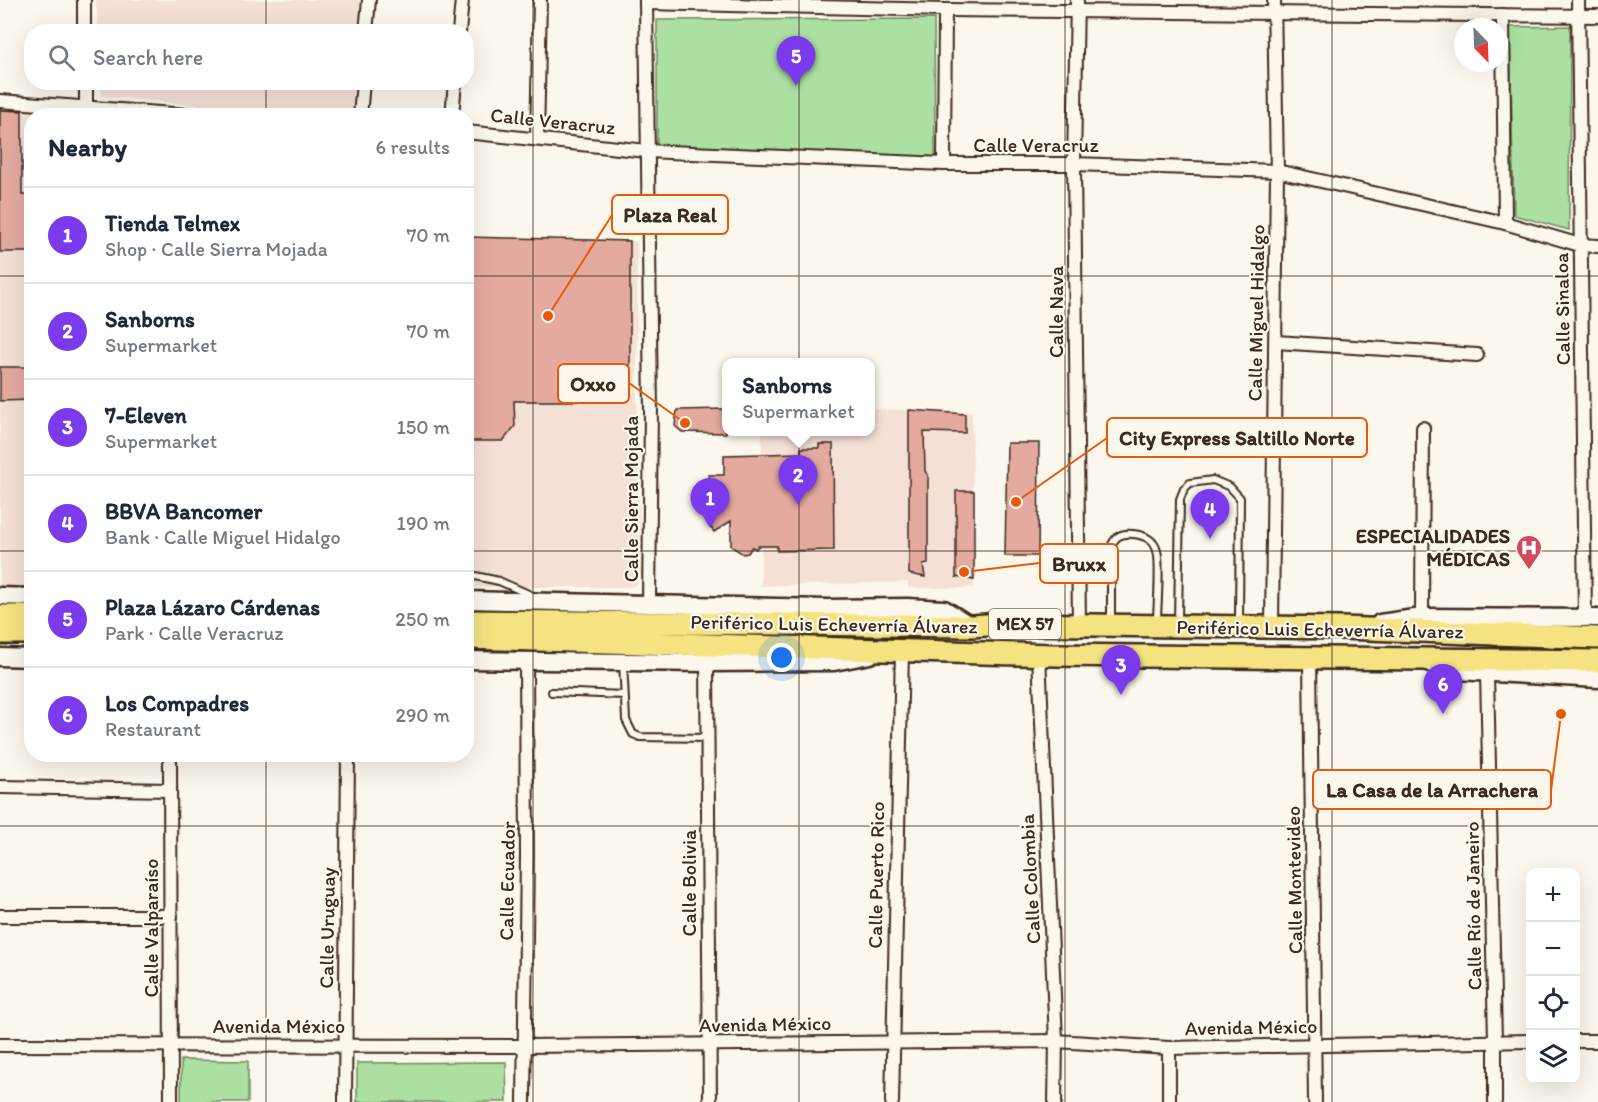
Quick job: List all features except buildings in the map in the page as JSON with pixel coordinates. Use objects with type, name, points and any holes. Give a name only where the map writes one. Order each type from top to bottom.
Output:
[{"type":"highway","points":[[0,616],[24,616]]},
{"type":"highway","name":"Periférico Luis Echeverría Álvarez","points":[[474,621],[972,626],[1111,624],[1342,628],[1591,628]]},
{"type":"highway","points":[[0,633],[24,633]]},
{"type":"highway","name":"Periférico Luis Echeverría Álvarez","points":[[474,638],[1039,655],[1589,661]]},
{"type":"street","points":[[84,0],[84,24]]},
{"type":"street","points":[[367,24],[369,0]]},
{"type":"street","points":[[460,24],[462,0]]},
{"type":"street","points":[[537,139],[540,0]]},
{"type":"street","name":"Calle Miguel Hidalgo","points":[[1272,626],[1277,171],[1274,0]]},
{"type":"street","name":"Calle Sinaloa","points":[[1578,0],[1580,245],[1591,628]]},
{"type":"street","points":[[646,2],[945,10],[1077,5],[1274,13],[1598,16]]},
{"type":"street","name":"Calle Sierra Mojada","points":[[646,2],[646,151],[651,411],[649,603]]},
{"type":"street","name":"Calle Nava","points":[[1077,5],[1074,164],[1079,624]]},
{"type":"street","points":[[944,164],[945,10]]},
{"type":"street","points":[[1503,15],[1505,223]]},
{"type":"street","points":[[0,100],[86,108],[86,90]]},
{"type":"street","points":[[361,108],[362,90]]},
{"type":"street","points":[[453,108],[454,90]]},
{"type":"street","name":"Calle Veracruz","points":[[474,133],[646,151],[944,164],[1074,164],[1277,171],[1505,223],[1580,245],[1598,246]]},
{"type":"street","points":[[1276,342],[1477,355]]},
{"type":"street","points":[[1422,617],[1423,428]]},
{"type":"street","points":[[0,596],[24,597]]},
{"type":"street","points":[[474,600],[926,608],[944,609],[972,626]]},
{"type":"street","points":[[1342,628],[1422,617],[1591,628]]},
{"type":"street","points":[[474,660],[834,662],[894,650]]},
{"type":"street","name":"Calle Puerto Rico","points":[[891,1102],[894,650]]},
{"type":"street","name":"Calle Colombia","points":[[1039,655],[1056,1041],[1055,1102]]},
{"type":"street","points":[[0,657],[24,658]]},
{"type":"street","name":"Calle Montevideo","points":[[1310,658],[1315,1102]]},
{"type":"street","name":"Calle Ecuador","points":[[524,1102],[527,853],[526,660]]},
{"type":"street","name":"Periférico Luis Echeverría Álvarez","points":[[1422,660],[1438,668],[1598,679]]},
{"type":"street","name":"Calle Bolivia","points":[[707,663],[710,1102]]},
{"type":"street","name":"Calle Río de Janeiro","points":[[1487,673],[1495,1102]]},
{"type":"street","name":"Calle Valparaíso","points":[[170,762],[171,1102]]},
{"type":"street","name":"Calle Uruguay","points":[[345,1102],[348,762]]},
{"type":"street","points":[[0,788],[170,790]]},
{"type":"street","points":[[0,916],[171,916]]},
{"type":"street","name":"Avenida México","points":[[0,1045],[524,1046],[1056,1041],[1168,1048],[1526,1041]]},
{"type":"street","points":[[1580,1041],[1598,1041]]},
{"type":"street","points":[[1168,1048],[1169,1102]]},
{"type":"lane","points":[[1178,626],[1180,499],[1184,489],[1190,483],[1213,480],[1230,487],[1240,498],[1239,626]]},
{"type":"lane","points":[[1111,624],[1111,547],[1114,539],[1122,534],[1131,534],[1144,535],[1152,541],[1158,552],[1157,625]]},
{"type":"lane","points":[[474,575],[505,583],[545,601]]},
{"type":"lane","points":[[622,662],[629,728],[640,737],[708,738]]},
{"type":"lane","points":[[552,692],[624,695]]},
{"type":"shaded area","points":[[96,0],[360,0],[358,24],[98,24]]},
{"type":"shaded area","points":[[102,90],[354,90],[352,108],[225,108],[102,96]]},
{"type":"shaded area","points":[[0,107],[24,109],[24,587],[0,587]]},
{"type":"shaded area","points":[[474,237],[637,241],[637,427],[641,575],[636,585],[630,587],[474,587]]},
{"type":"shaded area","points":[[875,409],[972,412],[974,588],[908,588],[908,582],[761,586],[762,436],[875,436]]},
{"type":"green space","points":[[934,19],[935,157],[657,152],[657,20]]},
{"type":"green space","points":[[1570,26],[1569,230],[1514,215],[1510,27]]},
{"type":"green space","points":[[181,1060],[248,1061],[248,1102],[181,1102]]},
{"type":"green space","points":[[506,1062],[507,1102],[357,1102],[357,1063]]},
{"type":"place","name":"Plaza Lázaro Cárdenas","points":[[796,86]]},
{"type":"place","name":"Plaza Real","points":[[548,316]]},
{"type":"place","name":"Oxxo","points":[[685,423]]},
{"type":"place","name":"City Express Saltillo Norte","points":[[1016,502]]},
{"type":"place","name":"Sanborns","points":[[798,505]]},
{"type":"place","name":"Tienda Telmex","points":[[710,528]]},
{"type":"place","name":"BBVA Bancomer","points":[[1210,539]]},
{"type":"place","name":"ESPECIALIDADES MÉDICAS","points":[[1529,571]]},
{"type":"place","name":"Bruxx","points":[[964,572]]},
{"type":"place","name":"7-Eleven","points":[[1121,695]]},
{"type":"place","name":"Los Compadres","points":[[1443,714]]},
{"type":"place","name":"La Casa de la Arrachera","points":[[1561,714]]}]
